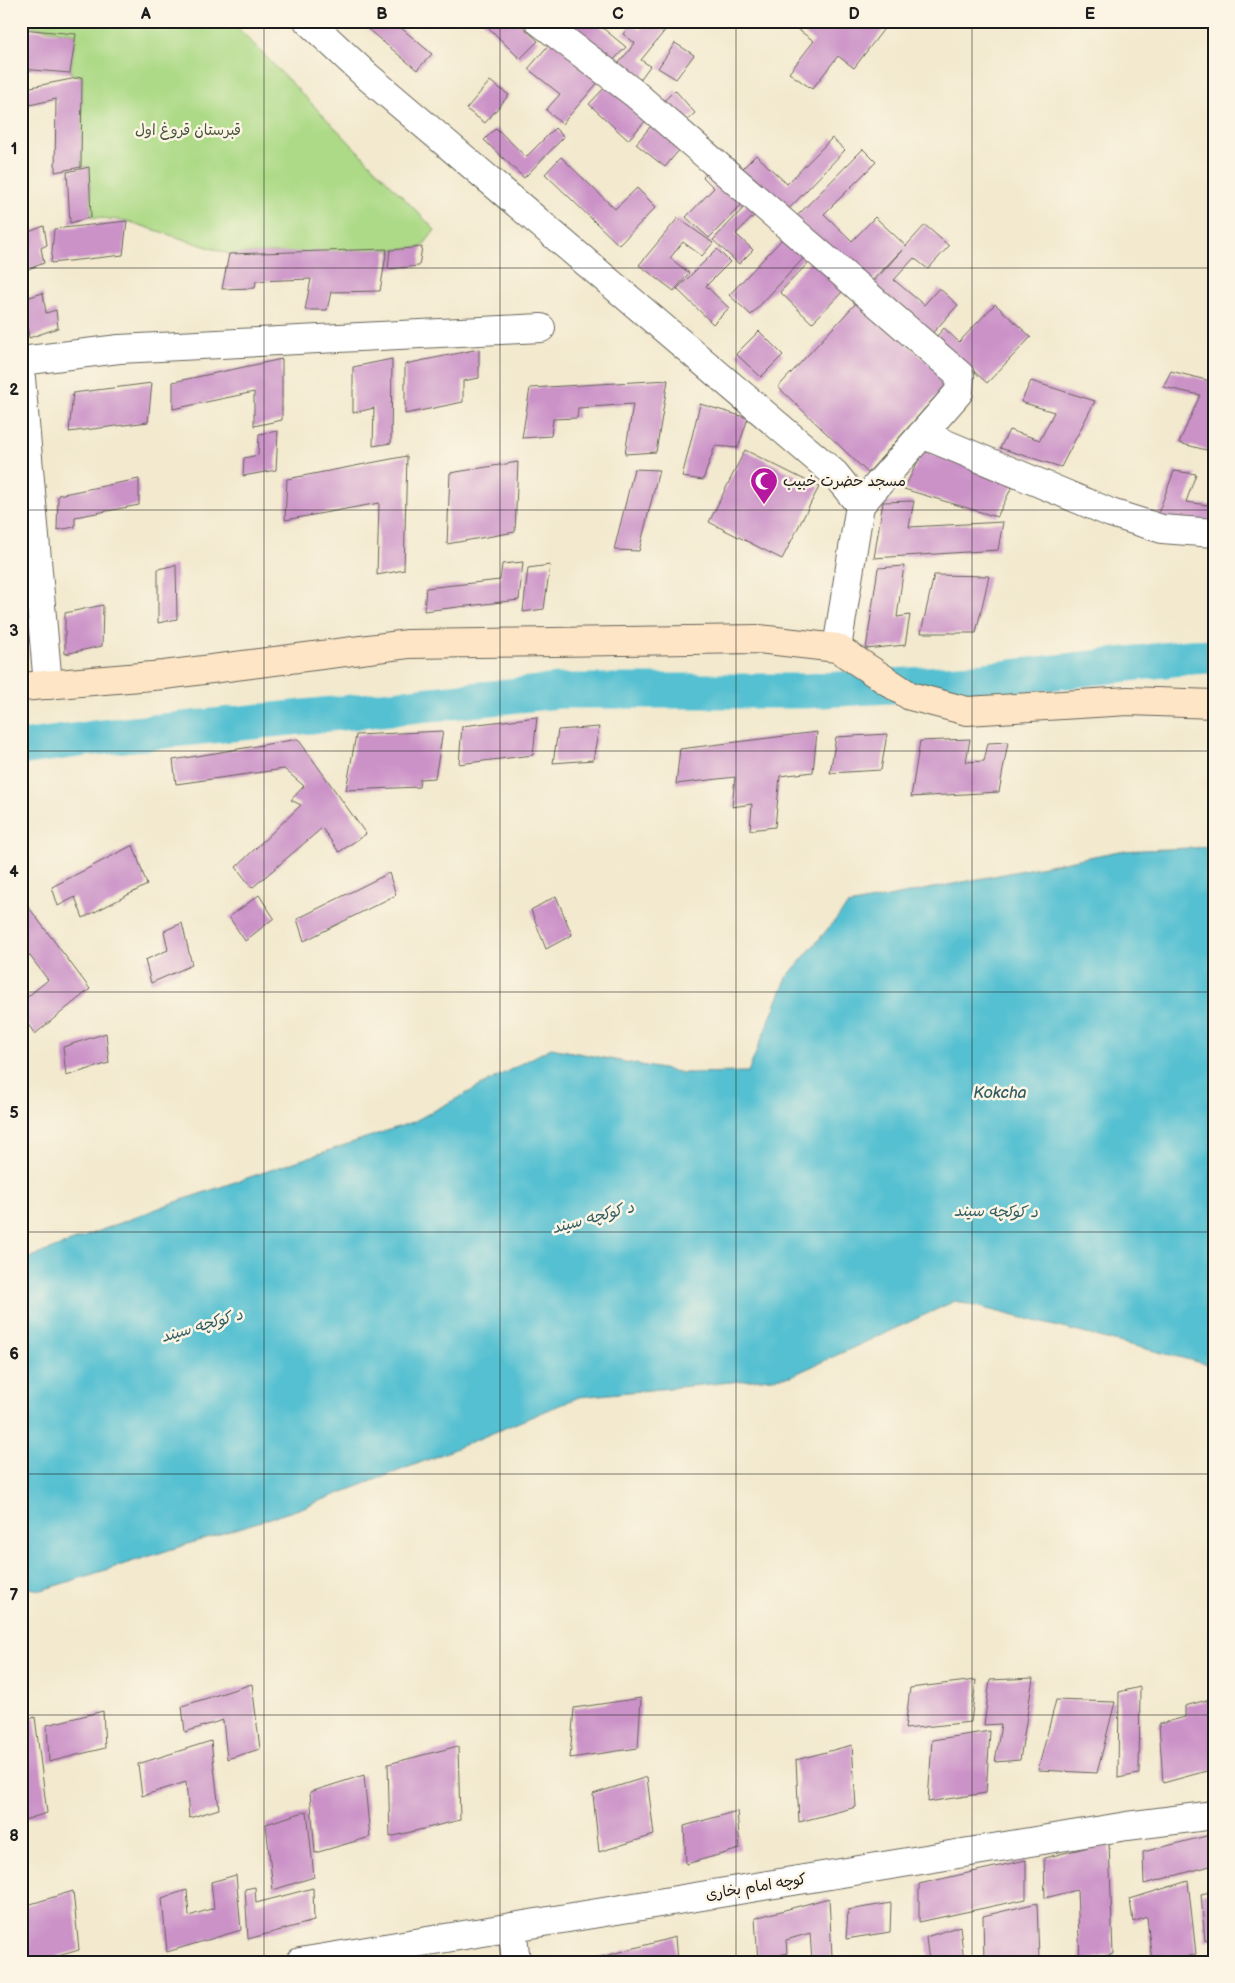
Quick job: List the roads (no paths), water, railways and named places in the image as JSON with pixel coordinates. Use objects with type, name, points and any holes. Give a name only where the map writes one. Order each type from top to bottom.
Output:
[{"type":"street","points":[[308,21],[367,76],[835,474],[860,505]]},
{"type":"street","points":[[538,21],[634,93],[960,375],[959,392],[860,505],[837,648]]},
{"type":"street","points":[[21,361],[119,349],[541,328]]},
{"type":"street","points":[[21,378],[48,685]]},
{"type":"street","points":[[922,434],[1111,513],[1162,529],[1214,533]]},
{"type":"street","points":[[21,687],[164,675],[408,644],[760,639],[837,648],[910,696],[967,711],[1128,701],[1214,704]]},
{"type":"street","name":"کوچه امام بخاری","points":[[300,1962],[1117,1827],[1214,1814]]},
{"type":"street","points":[[512,1927],[516,1962]]},
{"type":"water","name":"Kokcha","points":[[1214,847],[1214,1366],[955,1301],[791,1376],[579,1397],[435,1457],[296,1510],[42,1590],[21,1587],[21,1261],[167,1205],[413,1122],[551,1048],[683,1073],[748,1072],[787,977],[848,905],[1119,851]]},
{"type":"waterway","points":[[21,748],[94,738],[559,691],[806,691],[976,681],[1190,657],[1214,656]]},
{"type":"place","name":"مسجد حضرت خبیب","points":[[764,505]]},
{"type":"park label","name":"قبرستان قروغ اول","points":[[188,130]]},
{"type":"water label","name":"د کوکچه سیند","points":[[996,1212]]},
{"type":"water label","name":"د کوکچه سیند","points":[[593,1218]]},
{"type":"water label","name":"د کوکچه سیند","points":[[202,1326]]}]
